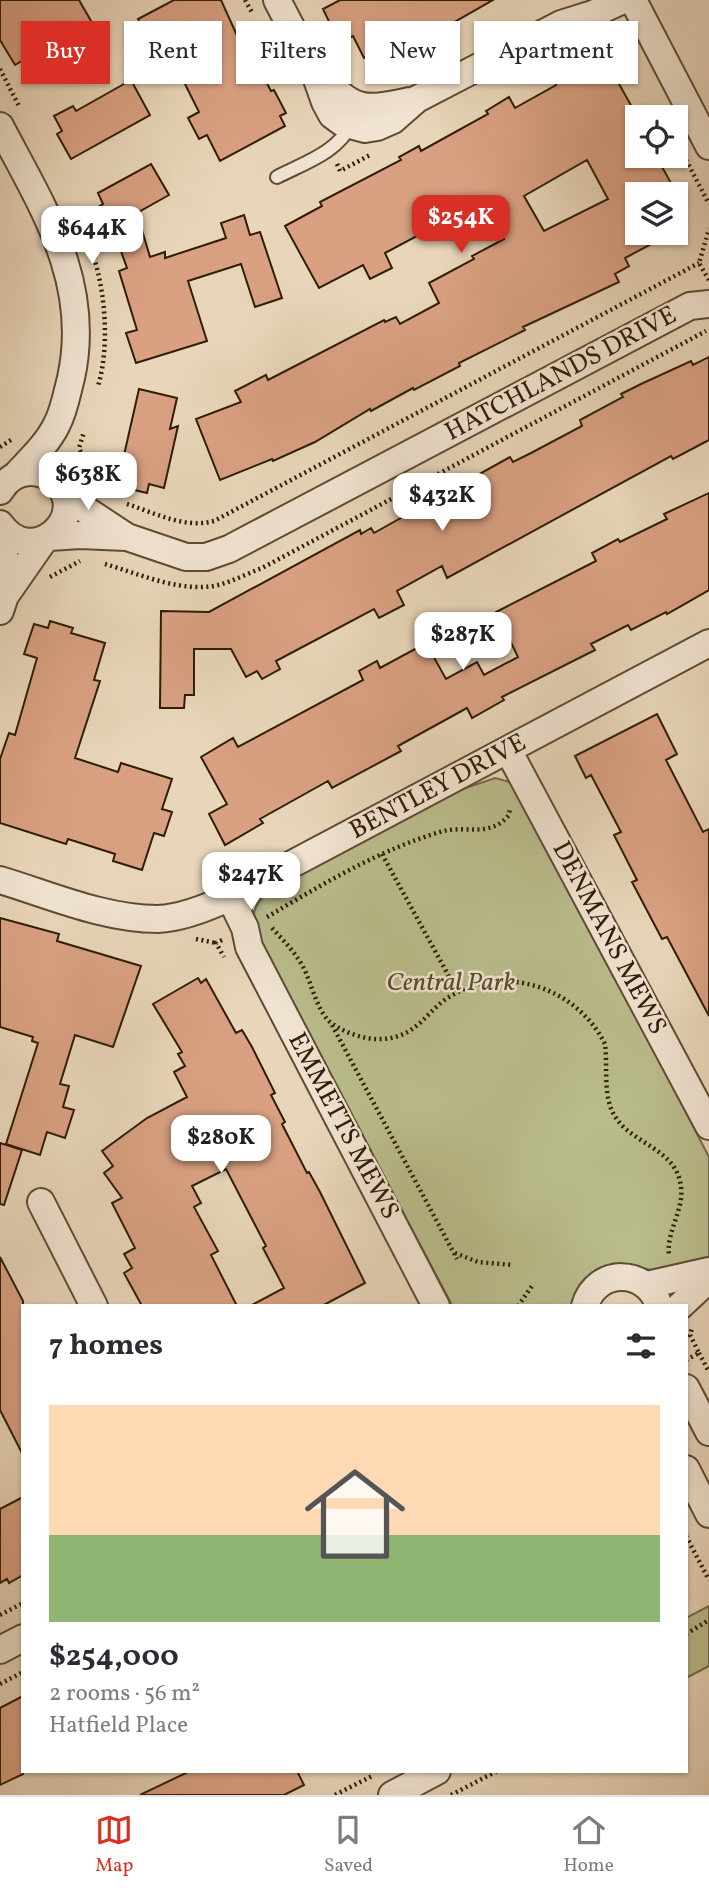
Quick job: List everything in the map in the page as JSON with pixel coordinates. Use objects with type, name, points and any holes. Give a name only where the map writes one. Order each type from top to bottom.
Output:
[{"type":"street","points":[[277,0],[314,71],[340,95],[355,117],[372,108],[417,99],[474,69]]},
{"type":"street","points":[[564,21],[589,0]]},
{"type":"street","points":[[571,21],[623,0]]},
{"type":"street","points":[[633,0],[709,146]]},
{"type":"street","points":[[0,126],[52,227],[71,276],[77,333],[75,360],[58,424],[59,486],[66,510],[63,521],[47,538],[2,603]]},
{"type":"street","name":"HATCHLANDS DRIVE","points":[[59,486],[86,510],[127,537],[186,557],[206,557],[229,549],[699,305],[706,276]]},
{"type":"street","points":[[7,480],[39,450],[58,424]]},
{"type":"street","points":[[7,480],[34,472],[43,474],[59,486]]},
{"type":"street","points":[[1,526],[2,603]]},
{"type":"street","name":"HATCHLANDS DRIVE","points":[[1,526],[10,536],[27,542],[80,535],[127,537]]},
{"type":"street","name":"BENTLEY DRIVE","points":[[0,880],[112,915],[159,919],[224,900],[709,643]]},
{"type":"street","name":"DENMANS MEWS","points":[[508,750],[709,1126]]},
{"type":"street","name":"EMMETTS MEWS","points":[[224,900],[236,933],[249,947],[435,1304]]},
{"type":"street","points":[[41,1202],[93,1304]]},
{"type":"street","points":[[586,1304],[594,1288],[614,1277],[626,1276],[653,1295],[674,1279],[709,1271]]},
{"type":"street","points":[[682,1304],[709,1279]]},
{"type":"street","points":[[688,1392],[709,1432]]},
{"type":"street","points":[[688,1473],[709,1514]]},
{"type":"street","points":[[0,1650],[21,1639]]},
{"type":"street","points":[[392,1795],[433,1773]]},
{"type":"lane","points":[[277,177],[331,149],[340,142],[355,117]]},
{"type":"path","points":[[688,164],[709,204]]},
{"type":"path","points":[[118,501],[188,523],[214,521],[706,276],[709,228]]},
{"type":"path","points":[[457,1259],[293,951],[264,919],[382,854],[440,831],[496,827],[509,815],[512,795],[525,782]]},
{"type":"path","points":[[382,854],[458,993]]},
{"type":"path","points":[[331,1024],[365,1038],[400,1036],[417,1026],[438,1005],[485,982],[513,982],[535,986],[572,1002],[600,1035],[606,1055],[610,1106],[616,1118],[636,1139],[650,1145],[670,1162],[681,1185],[680,1201],[668,1247],[674,1279]]},
{"type":"path","points":[[454,1253],[478,1262],[513,1265]]},
{"type":"path","points":[[519,1304],[532,1286]]},
{"type":"path","points":[[699,1353],[709,1372]]},
{"type":"path","points":[[688,1540],[709,1580]]},
{"type":"path","points":[[0,1615],[21,1604]]},
{"type":"path","points":[[688,1633],[709,1620]]},
{"type":"path","points":[[0,1684],[21,1673]]},
{"type":"path","points":[[335,1795],[377,1773]]},
{"type":"path","points":[[451,1795],[493,1773]]},
{"type":"green space","name":"Central Park","points":[[495,778],[517,787],[709,1157],[709,1260],[657,1271],[636,1267],[577,1304],[451,1304],[253,928],[256,908],[268,891],[463,789]]},
{"type":"green space","points":[[709,1606],[709,1666],[688,1677],[688,1617]]},
{"type":"building","points":[[0,0],[79,0],[91,21],[21,21],[21,62],[15,65],[0,40]]},
{"type":"building","points":[[174,0],[221,0],[236,33],[236,84],[267,84],[271,91],[274,90],[286,113],[280,116],[285,126],[220,161],[207,135],[199,139],[188,118],[199,112],[185,84],[222,84],[222,21],[138,19]]},
{"type":"building","points":[[340,0],[493,0],[456,21],[365,21],[364,58],[353,36],[351,37],[351,21],[329,21],[323,9]]},
{"type":"building","points":[[124,84],[133,84],[150,115],[71,159],[57,134],[62,131],[54,116],[73,106],[76,111]]},
{"type":"building","points":[[619,84],[631,105],[625,105],[625,168],[663,168],[670,182],[625,182],[625,245],[649,245],[625,258],[629,266],[615,274],[619,282],[523,327],[525,330],[459,363],[460,366],[371,411],[370,409],[315,442],[220,480],[196,419],[241,402],[235,391],[266,375],[268,380],[384,320],[385,322],[396,317],[400,324],[439,303],[429,283],[504,239],[481,197],[385,253],[392,268],[370,279],[363,265],[319,288],[285,226],[322,206],[320,202],[401,160],[399,157],[419,146],[421,151],[488,114],[486,111],[509,97],[515,108],[556,85]],"holes":[[[587,160],[608,199],[544,231],[524,196]]]},
{"type":"building","points":[[151,164],[169,195],[137,213],[150,257],[165,252],[165,258],[226,238],[221,223],[244,215],[250,235],[260,232],[282,298],[255,307],[241,264],[188,281],[207,341],[136,363],[126,333],[137,330],[119,271],[127,268],[117,240],[98,207],[103,204],[98,193]]},
{"type":"building","points":[[709,357],[709,440],[673,459],[671,456],[447,578],[442,566],[397,591],[404,605],[379,618],[374,609],[276,661],[280,669],[262,679],[257,671],[246,677],[231,649],[194,649],[194,695],[185,695],[184,708],[160,708],[161,611],[209,612],[360,530],[361,534],[371,528],[374,533],[510,457],[513,462],[531,453],[582,426],[580,420],[623,397],[621,394],[691,361],[693,365]]},
{"type":"building","points":[[139,389],[177,398],[170,429],[178,426],[164,488],[149,484],[147,493],[117,486]]},
{"type":"building","points":[[709,493],[709,590],[667,614],[666,612],[631,630],[628,625],[591,644],[595,650],[502,697],[504,700],[472,718],[467,708],[398,746],[401,751],[332,788],[328,781],[260,819],[263,823],[225,845],[209,814],[227,804],[201,757],[233,738],[238,747],[363,680],[359,671],[377,661],[380,668],[426,643],[446,679],[477,662],[484,675],[518,657],[496,612],[596,561],[592,553],[667,519],[664,514]]},
{"type":"building","points":[[50,621],[73,628],[71,633],[105,643],[94,680],[100,681],[75,758],[118,772],[121,763],[172,779],[162,809],[172,812],[164,836],[154,833],[142,870],[113,861],[115,854],[68,839],[66,844],[0,823],[0,759],[9,733],[15,735],[37,658],[24,654],[34,624],[48,628]]},
{"type":"building","points":[[657,714],[677,754],[666,760],[703,832],[709,829],[709,1016],[667,937],[662,939],[632,882],[637,880],[614,835],[621,832],[591,775],[586,778],[575,756]]},
{"type":"building","points":[[0,918],[59,934],[57,941],[141,966],[113,1047],[75,1035],[60,1084],[69,1086],[63,1107],[74,1110],[65,1138],[47,1132],[40,1155],[6,1144],[38,1043],[32,1041],[33,1037],[0,1027]]},
{"type":"building","points":[[198,978],[201,983],[206,979],[236,1033],[242,1030],[252,1047],[275,1093],[271,1095],[285,1122],[282,1124],[320,1192],[365,1283],[326,1304],[254,1304],[284,1288],[263,1248],[266,1246],[226,1169],[192,1186],[201,1203],[194,1207],[218,1251],[211,1255],[236,1304],[141,1304],[124,1273],[132,1268],[124,1254],[135,1248],[112,1203],[122,1198],[104,1173],[113,1166],[102,1151],[147,1118],[187,1097],[174,1072],[185,1066],[178,1054],[182,1052],[153,1004]]},
{"type":"building","points":[[0,1143],[22,1150],[4,1205],[0,1204]]},
{"type":"building","points":[[0,1257],[23,1301],[21,1451],[0,1410]]},
{"type":"building","points":[[21,1498],[21,1576],[9,1583],[7,1579],[0,1583],[0,1509]]},
{"type":"building","points":[[21,1697],[23,1774],[0,1785],[0,1708]]},
{"type":"building","points":[[186,1773],[298,1773],[304,1785],[284,1795],[140,1795]]}]
